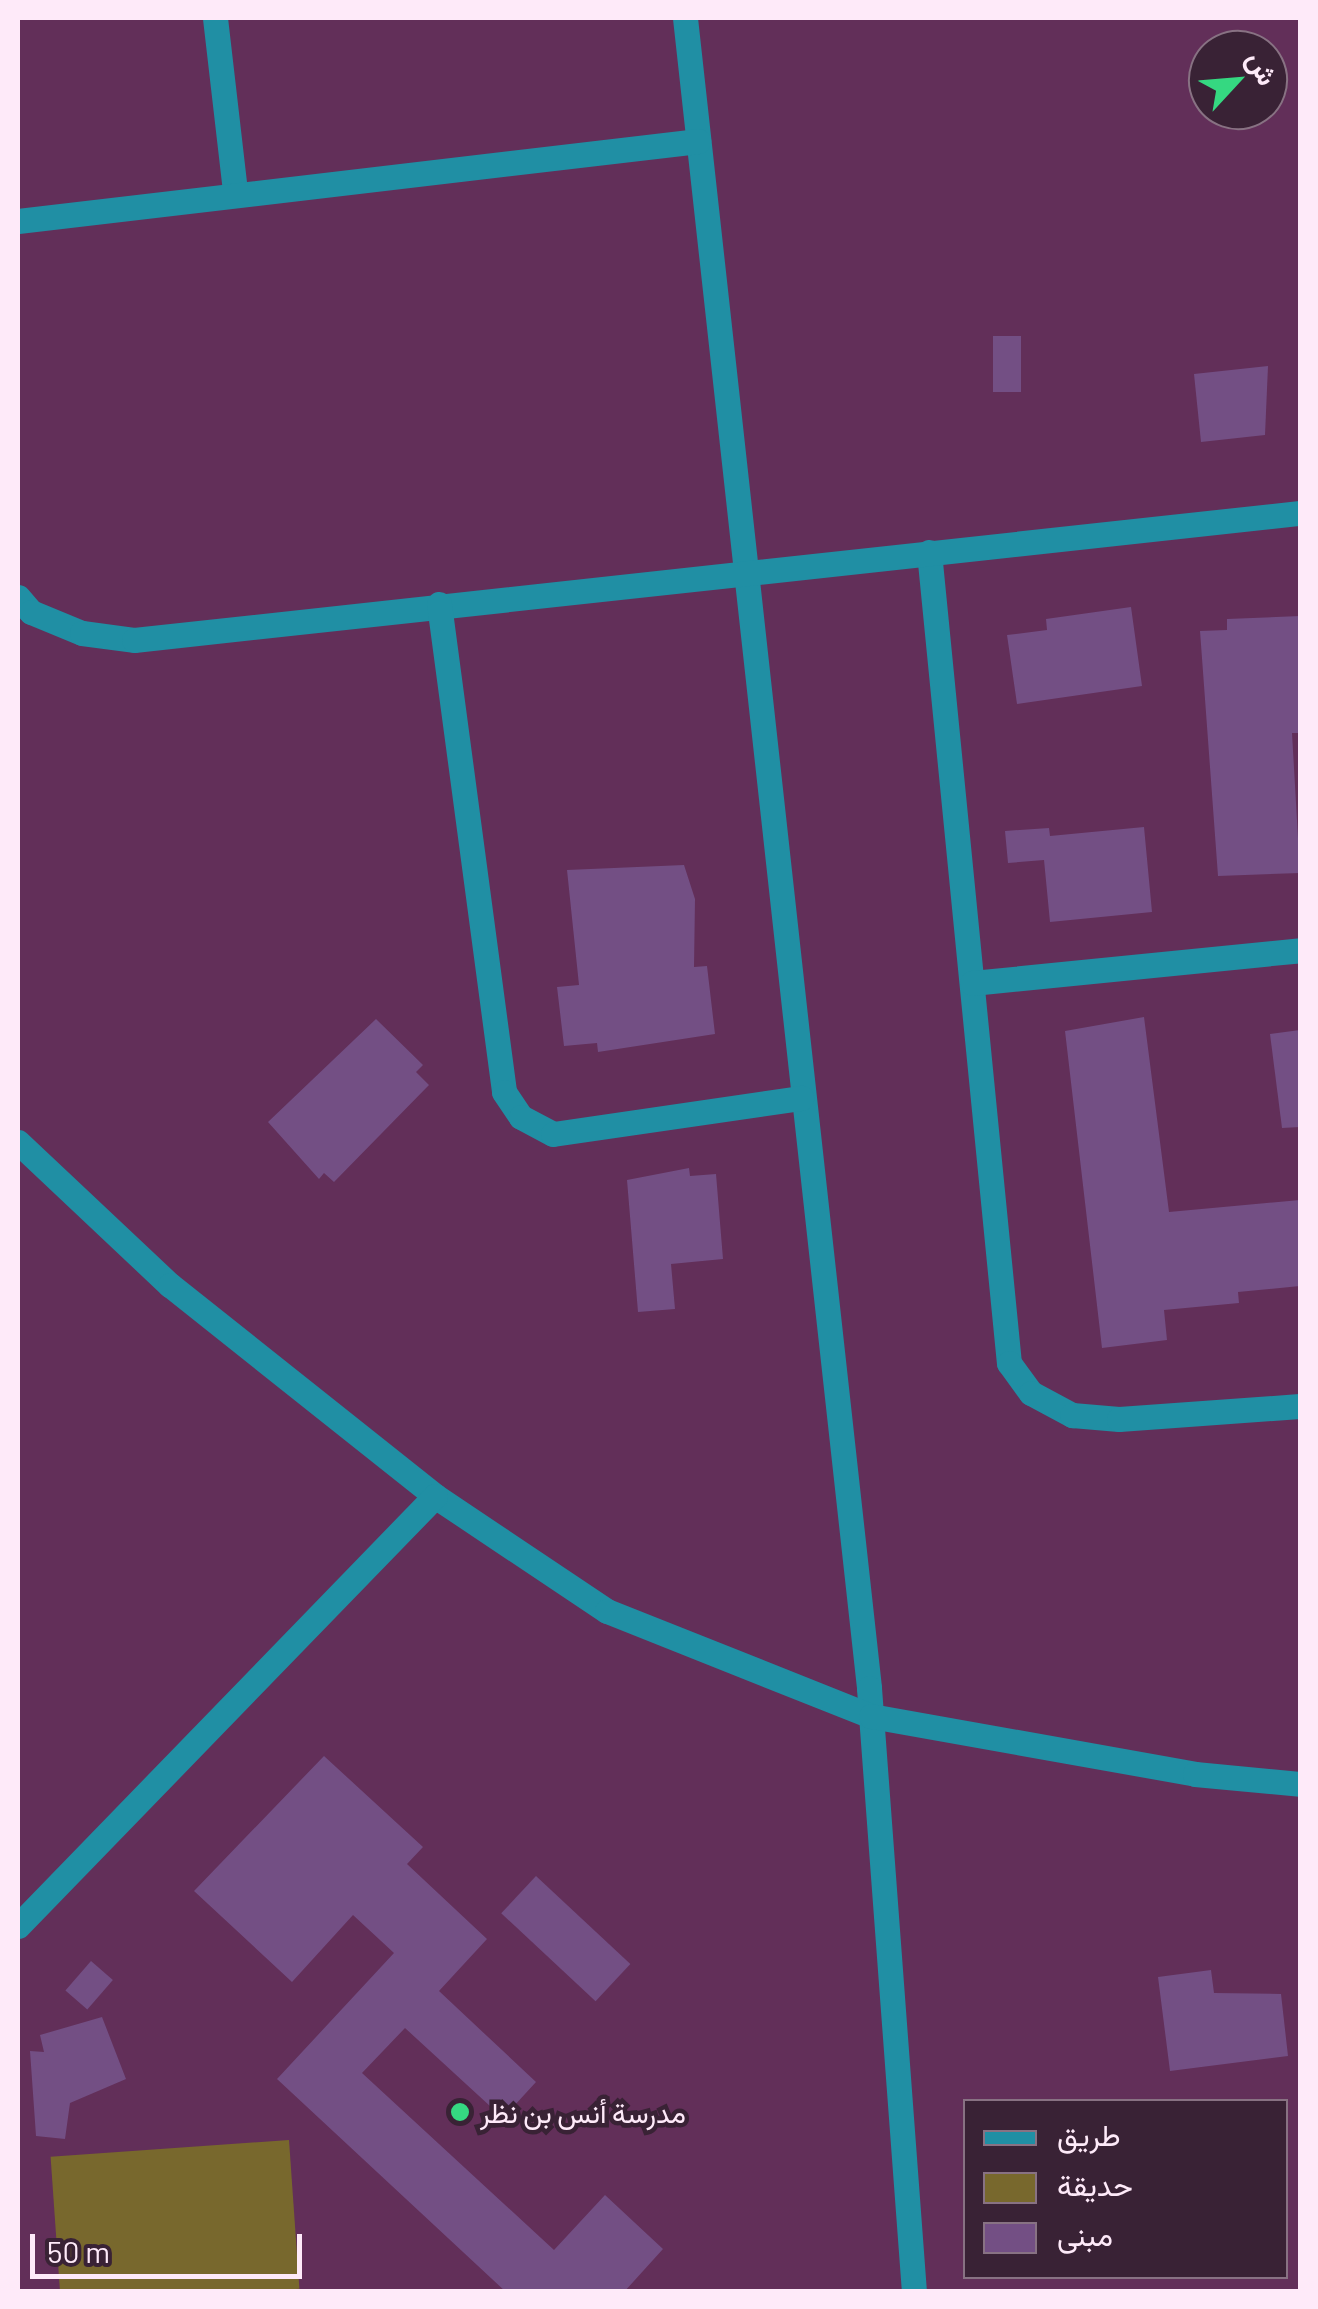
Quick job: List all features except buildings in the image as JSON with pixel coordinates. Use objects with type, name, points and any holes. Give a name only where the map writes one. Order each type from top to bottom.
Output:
[{"type":"street","points":[[215,18],[235,190]]},
{"type":"street","points":[[685,18],[740,570],[871,1716],[914,2292]]},
{"type":"street","points":[[18,220],[235,190],[698,141]]},
{"type":"street","points":[[18,597],[31,612],[82,633],[134,640],[740,570],[1300,513]]},
{"type":"street","points":[[929,552],[1010,1363],[1031,1393],[1072,1415],[1119,1419],[1300,1406]]},
{"type":"street","points":[[439,604],[504,1092],[521,1117],[553,1134],[801,1098]]},
{"type":"street","points":[[972,983],[1300,950]]},
{"type":"street","points":[[18,1142],[170,1285],[435,1496],[607,1611],[871,1716],[1195,1774],[1300,1784]]},
{"type":"street","points":[[18,1926],[435,1496]]},
{"type":"green space","points":[[289,2140],[299,2289],[60,2292],[51,2157]]},
{"type":"place","name":"مدرسة أنس بن نظر","points":[[460,2112]]}]
